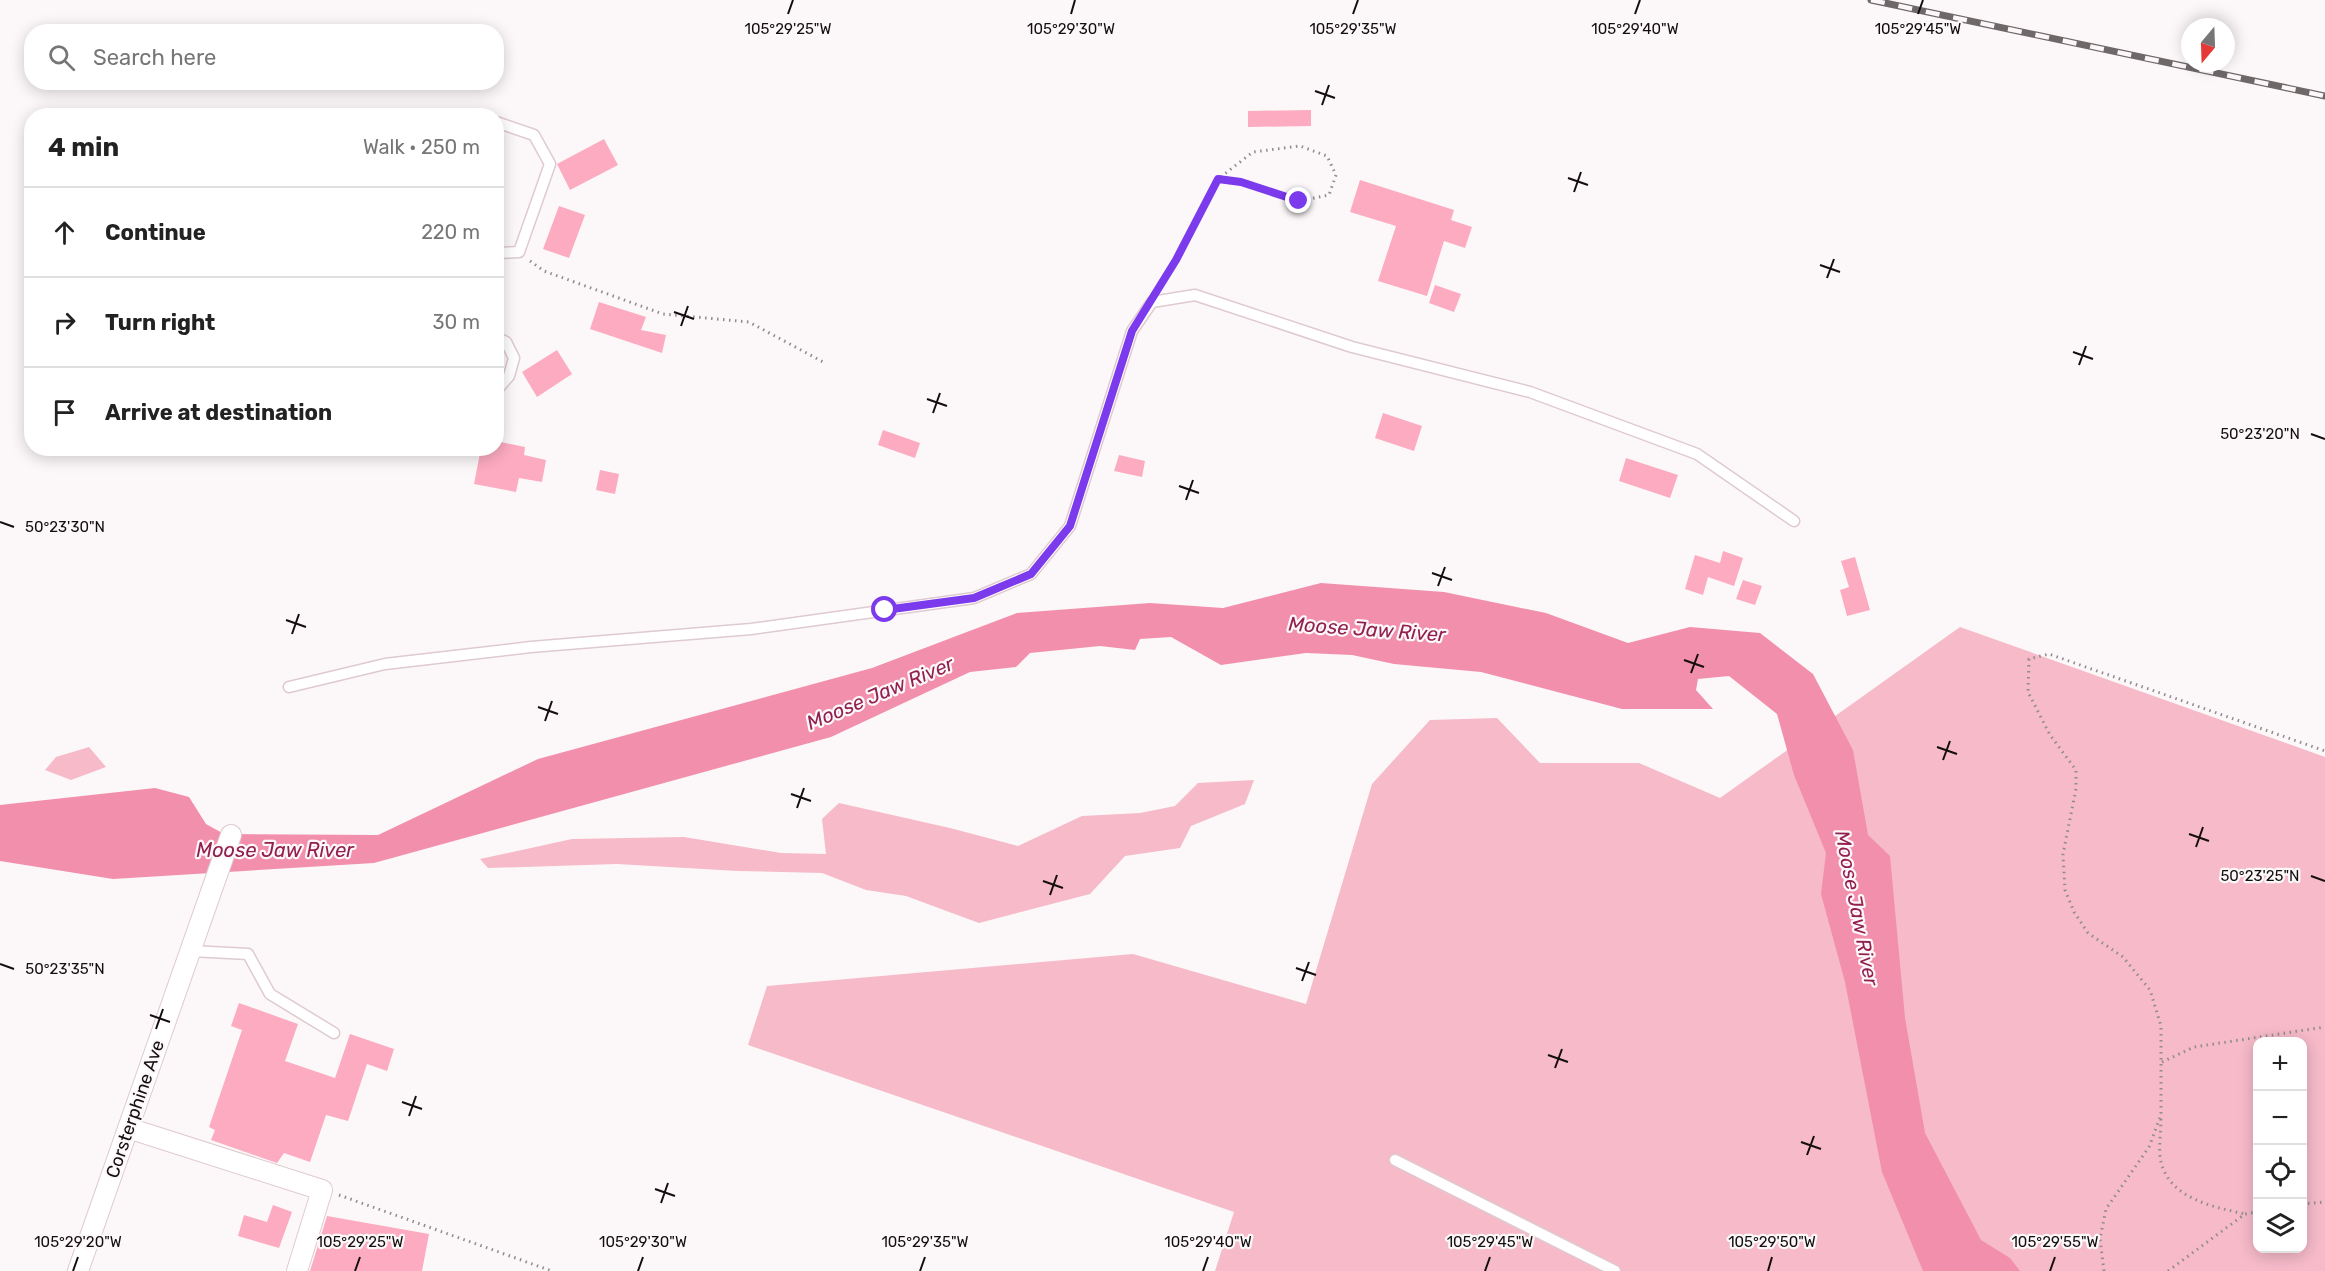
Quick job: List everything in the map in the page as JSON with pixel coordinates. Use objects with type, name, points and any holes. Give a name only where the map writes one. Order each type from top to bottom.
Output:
[{"type":"street","name":"Corsterphine Ave","points":[[78,1271],[231,835]]},
{"type":"street","points":[[128,1128],[322,1190],[297,1271]]},
{"type":"lane","points":[[504,125],[534,135],[550,164],[519,252],[504,253]]},
{"type":"lane","points":[[289,687],[385,664],[531,647],[751,629],[974,598],[1031,574],[1070,526],[1132,331],[1152,302],[1195,295],[1352,347],[1530,392],[1697,454],[1794,521]]},
{"type":"lane","points":[[504,341],[514,358],[504,381]]},
{"type":"lane","points":[[191,951],[248,954],[270,994],[334,1033]]},
{"type":"lane","points":[[1395,1160],[1615,1271]]},
{"type":"path","points":[[1152,302],[1218,179],[1253,152],[1300,146],[1327,156],[1336,176],[1329,195],[1299,201],[1241,182],[1218,179]]},
{"type":"path","points":[[519,252],[543,271],[663,314],[749,322],[825,363]]},
{"type":"path","points":[[2253,1213],[2245,1214],[2206,1205],[2174,1187],[2161,1163],[2161,1026],[2150,990],[2123,957],[2088,933],[2074,912],[2065,890],[2063,854],[2076,789],[2076,770],[2050,735],[2028,692],[2029,659],[2049,654],[2325,750]]},
{"type":"path","points":[[2162,1062],[2194,1047],[2325,1027]]},
{"type":"path","points":[[2104,1271],[2100,1239],[2106,1209],[2149,1147],[2161,1114]]},
{"type":"path","points":[[322,1190],[552,1271]]},
{"type":"path","points":[[2307,1204],[2325,1202]]},
{"type":"path","points":[[2168,1271],[2245,1214]]},
{"type":"shaded area","points":[[1960,627],[2325,757],[2325,1271],[1215,1271],[1234,1212],[748,1045],[767,986],[1133,954],[1306,1004],[1372,784],[1430,720],[1497,718],[1540,763],[1639,763],[1720,798]]},
{"type":"shaded area","points":[[89,747],[106,767],[71,780],[45,770],[56,757]]},
{"type":"shaded area","points":[[1254,780],[1245,804],[1191,826],[1180,848],[1125,856],[1090,894],[979,923],[906,896],[866,890],[822,873],[617,864],[488,868],[480,859],[572,839],[684,837],[781,853],[826,854],[822,819],[839,803],[1018,846],[1082,816],[1140,813],[1175,806],[1198,783]]},
{"type":"water","name":"Moose Jaw River","points":[[1321,583],[1444,592],[1546,613],[1628,643],[1690,627],[1760,633],[1813,674],[1853,750],[1868,835],[1890,856],[1905,1018],[1925,1133],[1981,1240],[2010,1258],[2020,1271],[1923,1271],[1882,1172],[1845,982],[1821,894],[1826,853],[1794,775],[1777,714],[1729,676],[1698,679],[1696,690],[1713,709],[1622,709],[1481,672],[1394,664],[1352,655],[1306,653],[1221,665],[1171,637],[1140,639],[1135,650],[1100,646],[1030,653],[1016,667],[970,672],[831,737],[374,863],[113,879],[0,861],[0,805],[155,788],[189,797],[206,824],[224,834],[378,835],[538,759],[872,668],[1017,613],[1150,603],[1223,608]]},
{"type":"building","points":[[1311,110],[1311,126],[1248,127],[1248,111]]},
{"type":"building","points":[[604,139],[618,165],[570,190],[557,164]]},
{"type":"building","points":[[1360,180],[1454,210],[1451,220],[1472,227],[1465,248],[1444,241],[1427,296],[1378,281],[1396,226],[1350,212]]},
{"type":"building","points":[[559,206],[585,215],[569,258],[543,249]]},
{"type":"building","points":[[1435,285],[1461,294],[1454,312],[1429,303]]},
{"type":"building","points":[[599,302],[646,317],[641,330],[666,335],[662,353],[590,329]]},
{"type":"building","points":[[557,350],[572,374],[537,397],[522,372]]},
{"type":"building","points":[[1383,413],[1422,426],[1414,451],[1375,438]]},
{"type":"building","points":[[883,430],[920,443],[915,458],[878,445]]},
{"type":"building","points":[[504,443],[525,447],[524,455],[546,460],[542,482],[519,478],[516,492],[474,484],[479,456],[504,456]]},
{"type":"building","points":[[1119,455],[1145,461],[1142,477],[1114,471]]},
{"type":"building","points":[[1626,458],[1678,475],[1670,498],[1619,481]]},
{"type":"building","points":[[600,470],[619,474],[615,494],[596,490]]},
{"type":"building","points":[[1723,551],[1743,558],[1734,586],[1708,577],[1703,595],[1685,589],[1695,555],[1720,563]]},
{"type":"building","points":[[1855,557],[1870,610],[1847,616],[1840,590],[1849,587],[1841,561]]},
{"type":"building","points":[[1743,580],[1762,586],[1755,605],[1736,599]]},
{"type":"building","points":[[239,1003],[298,1024],[285,1061],[335,1078],[350,1034],[394,1049],[387,1071],[367,1064],[348,1121],[326,1115],[310,1162],[284,1153],[277,1163],[211,1140],[215,1130],[209,1127],[242,1030],[231,1026]]},
{"type":"building","points":[[273,1205],[292,1212],[279,1248],[238,1236],[244,1215],[267,1222]]},
{"type":"building","points":[[327,1216],[429,1234],[422,1271],[310,1271]]},
{"type":"railway","points":[[1871,0],[2325,96]]},
{"type":"route","points":[[885,610],[974,598],[1031,574],[1070,526],[1132,331],[1176,260],[1218,179],[1241,182],[1299,201]]}]
